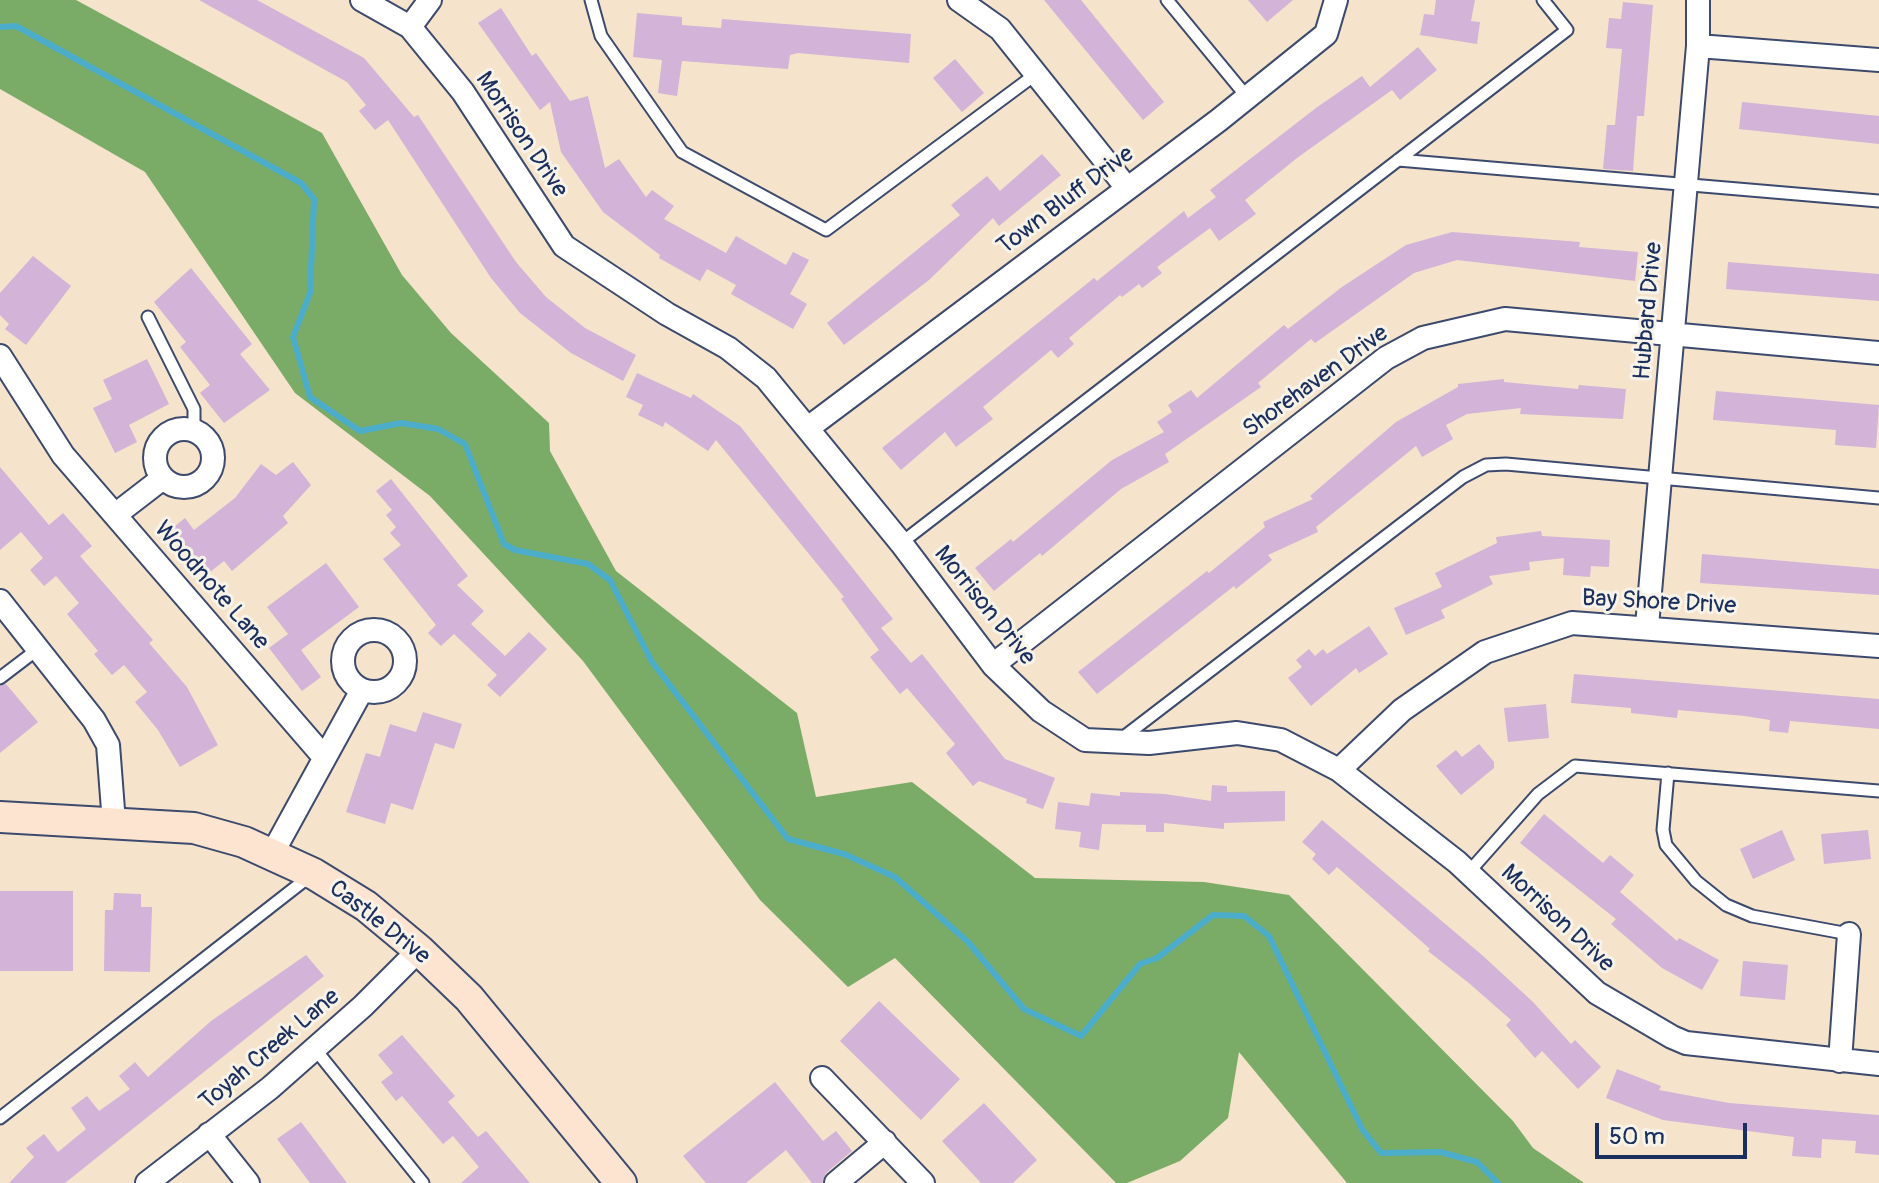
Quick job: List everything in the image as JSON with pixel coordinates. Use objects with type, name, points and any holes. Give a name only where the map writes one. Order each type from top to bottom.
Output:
[{"type":"main road","name":"Castle Drive","points":[[0,817],[194,828],[272,854],[314,874],[366,906],[419,950],[469,998],[621,1183]]},
{"type":"street","name":"Morrison Drive","points":[[362,0],[410,27],[463,92],[564,246],[667,314],[728,348],[766,378],[901,543],[993,665],[1041,711],[1085,740],[1149,743],[1237,733],[1281,740],[1339,770],[1468,873],[1597,993],[1672,1037],[1686,1043],[1879,1064]]},
{"type":"street","points":[[410,27],[430,0]]},
{"type":"street","points":[[959,0],[1000,29],[1127,188]]},
{"type":"street","name":"Town Bluff Drive","points":[[808,428],[1326,34],[1336,0]]},
{"type":"street","name":"Hubbard Drive","points":[[1647,626],[1698,46],[1698,0]]},
{"type":"street","points":[[1698,46],[1879,60]]},
{"type":"street","name":"Shorehaven Drive","points":[[993,665],[1386,358],[1423,338],[1505,319],[1879,353]]},
{"type":"street","name":"Woodnote Lane","points":[[0,356],[63,455],[324,757]]},
{"type":"street","points":[[174,431],[194,431],[202,435],[212,451],[213,461],[206,478],[189,487],[180,487],[163,478],[155,461],[159,442],[174,431]]},
{"type":"street","points":[[115,515],[163,478]]},
{"type":"street","points":[[0,601],[94,720],[108,745],[114,823]]},
{"type":"street","name":"Bay Shore Drive","points":[[1339,770],[1402,710],[1485,652],[1572,623],[1647,626],[1879,646]]},
{"type":"street","points":[[272,854],[362,690]]},
{"type":"street","points":[[1840,1061],[1849,934]]},
{"type":"street","name":"Toyah Creek Lane","points":[[147,1183],[315,1049],[419,950]]},
{"type":"street","points":[[822,1078],[923,1183]]},
{"type":"street","points":[[209,1134],[248,1183]]},
{"type":"street","points":[[836,1183],[885,1142]]},
{"type":"lane","points":[[591,0],[601,36],[682,152],[826,230],[1036,74]]},
{"type":"lane","points":[[1167,0],[1247,97]]},
{"type":"lane","points":[[901,543],[1567,30],[1543,0]]},
{"type":"lane","points":[[1398,160],[1879,201]]},
{"type":"lane","points":[[148,317],[194,409],[194,431]]},
{"type":"lane","points":[[1117,742],[1463,477],[1486,465],[1506,464],[1879,498]]},
{"type":"lane","points":[[0,678],[38,649]]},
{"type":"lane","points":[[1468,873],[1538,794],[1575,766],[1879,791]]},
{"type":"lane","points":[[1668,773],[1663,830],[1666,845],[1696,881],[1726,905],[1752,916],[1849,934]]},
{"type":"lane","points":[[0,1118],[314,874]]},
{"type":"lane","points":[[315,1049],[423,1183]]},
{"type":"green space","points":[[0,0],[76,0],[322,133],[402,275],[451,333],[549,423],[550,451],[616,571],[797,713],[816,797],[912,782],[1035,878],[1204,882],[1289,895],[1513,1121],[1533,1148],[1584,1183],[1347,1183],[1239,1052],[1228,1118],[1180,1161],[1127,1183],[1116,1183],[895,958],[848,987],[760,900],[583,661],[430,496],[295,393],[145,172],[0,89]]},
{"type":"building","points":[[199,0],[257,0],[364,58],[414,117],[418,115],[516,262],[546,297],[585,328],[636,355],[623,381],[571,353],[520,313],[491,278],[388,120],[375,130],[359,111],[366,105],[347,82]]},
{"type":"building","points":[[1044,0],[1081,0],[1164,102],[1143,120]]},
{"type":"building","points":[[1248,0],[1293,0],[1267,22]]},
{"type":"building","points":[[1436,0],[1475,0],[1471,21],[1480,22],[1477,44],[1420,35],[1424,14],[1434,15]]},
{"type":"building","points":[[1623,2],[1653,5],[1644,116],[1637,116],[1633,171],[1603,169],[1607,125],[1615,125],[1622,49],[1606,48],[1609,18],[1621,19]]},
{"type":"building","points":[[501,8],[532,56],[536,53],[570,101],[588,96],[605,168],[619,159],[646,197],[652,190],[674,206],[664,219],[726,253],[736,236],[786,265],[793,252],[809,260],[790,294],[807,304],[793,329],[731,294],[736,285],[707,269],[700,281],[659,258],[660,255],[603,212],[561,152],[550,102],[540,110],[478,23]]},
{"type":"building","points":[[637,13],[682,17],[682,25],[721,28],[722,19],[911,34],[909,63],[798,53],[790,55],[788,69],[682,61],[677,96],[658,93],[662,60],[633,57]]},
{"type":"building","points":[[1418,47],[1437,70],[1400,100],[1392,90],[1297,158],[1245,200],[1256,214],[1219,241],[1210,228],[1157,267],[1162,273],[1142,288],[1139,284],[1122,297],[1120,295],[1069,338],[1074,344],[1058,358],[1051,350],[983,407],[993,419],[956,447],[945,432],[901,470],[882,448],[1094,278],[1097,281],[1184,211],[1188,218],[1216,197],[1210,190],[1316,108],[1362,76],[1370,87]]},
{"type":"building","points":[[955,59],[984,93],[962,112],[933,78]]},
{"type":"building","points":[[1742,102],[1879,116],[1879,144],[1739,129]]},
{"type":"building","points":[[1042,154],[1061,175],[999,226],[993,218],[929,280],[844,345],[827,323],[960,215],[951,205],[987,176],[1000,191]]},
{"type":"building","points":[[1452,232],[1580,242],[1579,247],[1638,252],[1635,281],[1457,260],[1414,273],[1315,343],[1311,339],[1258,383],[1261,387],[1165,454],[1169,462],[1121,489],[1042,556],[1040,553],[994,591],[975,568],[1011,539],[1013,542],[1112,460],[1164,432],[1157,422],[1172,412],[1168,405],[1191,390],[1197,398],[1284,325],[1288,329],[1342,287],[1406,245]]},
{"type":"building","points":[[33,256],[71,286],[26,345],[5,329],[9,324],[0,315],[0,293]]},
{"type":"building","points":[[1728,262],[1879,274],[1879,301],[1726,289]]},
{"type":"building","points":[[191,268],[252,344],[240,354],[270,390],[224,423],[200,393],[210,385],[180,347],[186,342],[154,302]]},
{"type":"building","points":[[147,359],[169,404],[129,425],[137,442],[115,453],[93,408],[112,399],[103,380]]},
{"type":"building","points":[[637,373],[691,398],[693,394],[740,426],[893,619],[881,628],[911,663],[922,654],[1005,759],[1055,778],[1043,809],[1026,803],[1027,799],[979,781],[973,786],[946,753],[955,744],[907,688],[900,694],[870,657],[879,650],[841,599],[844,597],[716,440],[708,451],[665,422],[663,427],[638,415],[643,405],[626,397]]},
{"type":"building","points":[[1504,379],[1504,382],[1578,389],[1579,385],[1626,389],[1623,419],[1520,414],[1521,408],[1467,414],[1446,425],[1453,439],[1422,457],[1416,446],[1316,527],[1318,532],[1268,555],[1272,560],[1236,589],[1234,586],[1097,694],[1078,672],[1207,571],[1209,573],[1265,527],[1263,522],[1313,499],[1310,496],[1396,422],[1458,387],[1458,384]]},
{"type":"building","points":[[1716,391],[1879,405],[1876,448],[1835,445],[1836,430],[1713,420]]},
{"type":"building","points":[[293,462],[311,485],[283,516],[288,523],[232,571],[224,561],[205,576],[169,531],[185,518],[194,530],[235,498],[261,464],[276,475]]},
{"type":"building","points":[[0,467],[49,525],[63,513],[92,546],[80,556],[153,640],[149,643],[187,687],[218,745],[180,767],[158,730],[135,702],[147,692],[124,665],[112,675],[94,654],[98,651],[67,614],[79,603],[56,576],[44,586],[30,570],[43,558],[21,532],[0,550]]},
{"type":"building","points":[[391,479],[468,576],[457,585],[484,611],[471,624],[505,656],[529,632],[547,649],[500,697],[487,685],[497,675],[454,634],[441,646],[428,633],[436,625],[383,559],[401,545],[390,533],[396,527],[386,515],[392,510],[376,491]]},
{"type":"building","points":[[1541,531],[1542,536],[1610,540],[1609,567],[1591,566],[1590,577],[1563,575],[1564,558],[1529,562],[1530,570],[1489,576],[1493,584],[1441,610],[1445,618],[1406,635],[1394,608],[1442,587],[1435,573],[1497,543],[1496,537]]},
{"type":"building","points":[[1702,554],[1879,569],[1879,595],[1700,583]]},
{"type":"building","points":[[326,563],[359,607],[301,650],[321,677],[302,691],[269,648],[288,634],[267,607]]},
{"type":"building","points":[[1369,626],[1388,654],[1359,673],[1356,668],[1311,706],[1288,678],[1302,667],[1296,660],[1309,649],[1315,656],[1323,649],[1327,654]]},
{"type":"building","points":[[1574,674],[1879,699],[1879,729],[1790,721],[1788,733],[1769,731],[1770,720],[1745,716],[1678,710],[1677,718],[1631,713],[1631,708],[1571,703]]},
{"type":"building","points":[[6,684],[38,722],[0,753],[0,686]]},
{"type":"building","points":[[1546,704],[1549,738],[1508,742],[1504,708]]},
{"type":"building","points":[[423,712],[462,724],[454,749],[435,743],[413,810],[391,803],[385,824],[346,812],[366,753],[380,757],[390,724],[416,732]]},
{"type":"building","points":[[1479,744],[1494,762],[1494,768],[1461,795],[1436,766],[1456,750],[1462,757]]},
{"type":"building","points":[[1212,785],[1227,786],[1227,792],[1285,791],[1285,821],[1224,823],[1224,829],[1164,823],[1164,832],[1146,832],[1146,825],[1102,824],[1099,850],[1079,847],[1081,832],[1055,829],[1058,802],[1089,806],[1091,793],[1120,796],[1120,792],[1165,794],[1211,801]]},
{"type":"building","points":[[1544,814],[1603,863],[1610,855],[1634,875],[1620,892],[1677,941],[1679,938],[1719,960],[1702,990],[1662,968],[1611,924],[1616,919],[1520,843]]},
{"type":"building","points":[[1322,820],[1482,955],[1533,1002],[1571,1044],[1575,1040],[1601,1067],[1578,1089],[1542,1051],[1535,1058],[1506,1025],[1511,1020],[1428,951],[1430,949],[1337,867],[1329,875],[1312,859],[1316,854],[1302,842]]},
{"type":"building","points":[[1782,830],[1795,860],[1753,879],[1740,849]]},
{"type":"building","points":[[1868,830],[1871,859],[1824,864],[1821,834]]},
{"type":"building","points":[[0,891],[73,891],[73,971],[0,971]]},
{"type":"building","points":[[114,893],[141,894],[141,907],[152,907],[150,972],[104,971],[105,910],[113,910]]},
{"type":"building","points":[[306,955],[324,976],[65,1183],[9,1183],[34,1157],[26,1148],[44,1134],[58,1152],[86,1129],[71,1108],[87,1096],[99,1111],[130,1089],[119,1076],[135,1062],[148,1077],[211,1021]]},
{"type":"building","points":[[1743,961],[1788,965],[1785,1000],[1740,996]]},
{"type":"building","points":[[879,1001],[960,1079],[921,1120],[840,1041]]},
{"type":"building","points":[[402,1035],[455,1096],[448,1102],[478,1137],[486,1131],[530,1183],[461,1183],[479,1167],[453,1136],[443,1144],[402,1096],[396,1101],[381,1082],[393,1073],[378,1055]]},
{"type":"building","points":[[1617,1069],[1661,1086],[1659,1090],[1729,1103],[1879,1115],[1879,1155],[1855,1153],[1856,1141],[1822,1139],[1821,1158],[1792,1156],[1794,1137],[1663,1120],[1606,1098]]},
{"type":"building","points":[[775,1082],[823,1141],[836,1131],[852,1151],[826,1173],[822,1183],[812,1183],[786,1150],[746,1183],[706,1183],[683,1156]]},
{"type":"building","points":[[984,1103],[1037,1160],[1013,1183],[981,1183],[942,1141]]},
{"type":"building","points":[[301,1122],[347,1183],[310,1183],[277,1139]]},
{"type":"waterway","points":[[0,27],[16,26],[301,183],[314,199],[310,293],[293,337],[310,397],[360,431],[401,423],[438,429],[465,444],[504,544],[515,550],[588,564],[610,580],[652,662],[788,839],[844,854],[895,877],[968,942],[1024,1009],[1081,1036],[1140,964],[1157,958],[1213,915],[1244,916],[1269,936],[1362,1129],[1381,1153],[1440,1152],[1477,1162],[1498,1183]]}]
